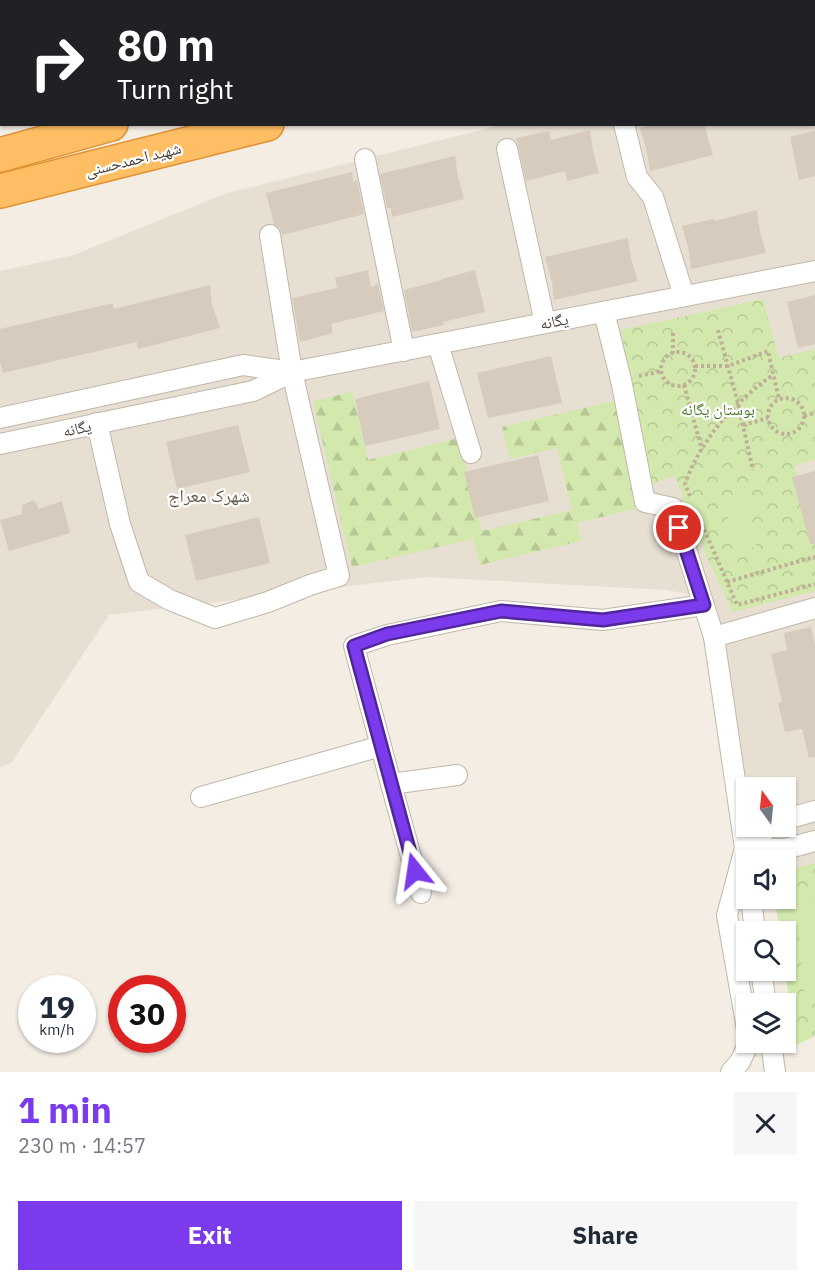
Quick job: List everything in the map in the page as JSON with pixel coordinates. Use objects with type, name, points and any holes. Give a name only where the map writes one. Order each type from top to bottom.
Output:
[{"type":"highway","points":[[0,155],[104,126]]},
{"type":"highway","name":"شهید احمدحسنی","points":[[0,191],[259,126]]},
{"type":"street","points":[[624,126],[637,177],[653,197],[684,296]]},
{"type":"street","points":[[507,149],[545,323]]},
{"type":"street","points":[[365,159],[404,351]]},
{"type":"street","points":[[97,423],[120,524],[139,582],[170,600],[215,618],[268,602],[339,576],[292,372],[270,235]]},
{"type":"street","name":"یگانه","points":[[0,444],[253,391],[292,372],[815,271]]},
{"type":"street","points":[[604,312],[621,380],[645,502],[673,508],[714,637],[745,849]]},
{"type":"street","points":[[438,344],[471,453]]},
{"type":"street","name":"یگانه","points":[[0,418],[243,365],[292,372]]},
{"type":"street","points":[[421,893],[354,646],[387,634],[501,611],[603,620],[704,605]]},
{"type":"street","points":[[714,637],[815,608]]},
{"type":"street","points":[[201,797],[381,746]]},
{"type":"street","points":[[391,784],[457,775]]},
{"type":"street","points":[[796,816],[815,811]]},
{"type":"street","points":[[752,849],[761,837]]},
{"type":"street","points":[[785,849],[815,841]]},
{"type":"street","points":[[736,887],[727,915],[741,993]]},
{"type":"street","points":[[731,1072],[744,1053]]},
{"type":"street","points":[[750,1053],[752,1072]]},
{"type":"street","points":[[772,1053],[775,1072]]},
{"type":"path","points":[[718,330],[753,470]]},
{"type":"path","points":[[673,333],[673,353]]},
{"type":"path","points":[[695,366],[728,366],[768,351],[779,399]]},
{"type":"path","points":[[678,352],[690,356],[695,366],[693,378],[684,385],[673,385],[662,374],[662,364],[673,353],[678,352]]},
{"type":"path","points":[[773,375],[738,403],[702,450],[689,471],[685,484],[737,605],[815,584]]},
{"type":"path","points":[[684,385],[702,450]]},
{"type":"path","points":[[791,398],[803,410],[804,416],[800,427],[789,433],[778,432],[770,424],[768,418],[770,407],[779,399],[791,398]]},
{"type":"path","points":[[804,416],[815,413]]},
{"type":"path","points":[[743,425],[768,418]]},
{"type":"path","points":[[727,582],[814,557],[815,559]]},
{"type":"shaded area","name":"شهرک معراج","points":[[497,126],[815,126],[815,882],[796,891],[796,849],[741,849],[739,837],[796,837],[796,777],[736,777],[736,821],[695,596],[667,590],[426,577],[109,615],[11,763],[0,767],[0,271],[74,255],[224,194]]},
{"type":"green space","name":"بوستان یگانه","points":[[763,299],[779,358],[815,349],[815,459],[794,466],[815,533],[815,591],[733,612],[709,562],[675,476],[651,484],[621,330]]},
{"type":"green space","points":[[352,392],[368,460],[459,438],[482,531],[572,510],[557,448],[510,459],[502,427],[614,401],[639,508],[577,523],[581,541],[480,565],[473,539],[352,567],[313,401]]},
{"type":"green space","points":[[748,498],[756,547],[733,551],[725,501]]},
{"type":"green space","points":[[815,863],[815,1036],[796,1045],[796,993],[788,993],[786,981],[796,981],[796,921],[778,921],[777,909],[796,909],[796,868]]},
{"type":"green space","points":[[815,896],[815,1002],[806,1004],[796,909],[796,904]]},
{"type":"building","points":[[705,126],[713,155],[650,171],[640,128]]},
{"type":"building","points":[[590,130],[599,173],[567,181],[565,171],[526,181],[516,138],[549,131],[551,140]]},
{"type":"building","points":[[815,131],[815,176],[799,180],[790,137]]},
{"type":"building","points":[[455,156],[464,199],[392,217],[391,208],[387,208],[380,174]]},
{"type":"building","points":[[352,172],[353,181],[357,180],[364,214],[282,235],[280,228],[274,224],[266,193]]},
{"type":"building","points":[[757,210],[766,253],[691,269],[682,226],[714,219],[715,221]]},
{"type":"building","points":[[628,238],[631,259],[638,281],[554,300],[545,257]]},
{"type":"building","points":[[368,270],[371,287],[378,284],[384,311],[331,324],[333,333],[300,342],[292,298],[337,288],[335,278]]},
{"type":"building","points":[[475,270],[485,312],[412,332],[404,290]]},
{"type":"building","points":[[210,285],[212,305],[220,328],[138,349],[137,342],[3,373],[0,362],[0,329],[113,303],[114,309]]},
{"type":"building","points":[[815,295],[815,344],[798,348],[787,302]]},
{"type":"building","points":[[551,356],[562,403],[488,418],[477,373]]},
{"type":"building","points":[[429,381],[440,429],[365,446],[355,399]]},
{"type":"building","points":[[238,425],[250,472],[177,489],[166,442]]},
{"type":"building","points":[[538,455],[549,501],[475,518],[464,472]]},
{"type":"building","points":[[815,471],[815,544],[810,544],[792,477]]},
{"type":"building","points":[[34,500],[39,509],[62,501],[70,533],[9,551],[0,520],[22,514],[22,505]]},
{"type":"building","points":[[259,517],[270,563],[196,581],[185,535]]},
{"type":"building","points":[[811,627],[815,645],[815,757],[809,758],[802,729],[785,732],[778,703],[782,702],[771,654],[787,650],[784,633]]},
{"type":"district","name":"شهرک معراج","points":[[209,496]]},
{"type":"route","points":[[415,871],[354,646],[387,634],[501,611],[603,620],[704,605],[679,528]]}]
